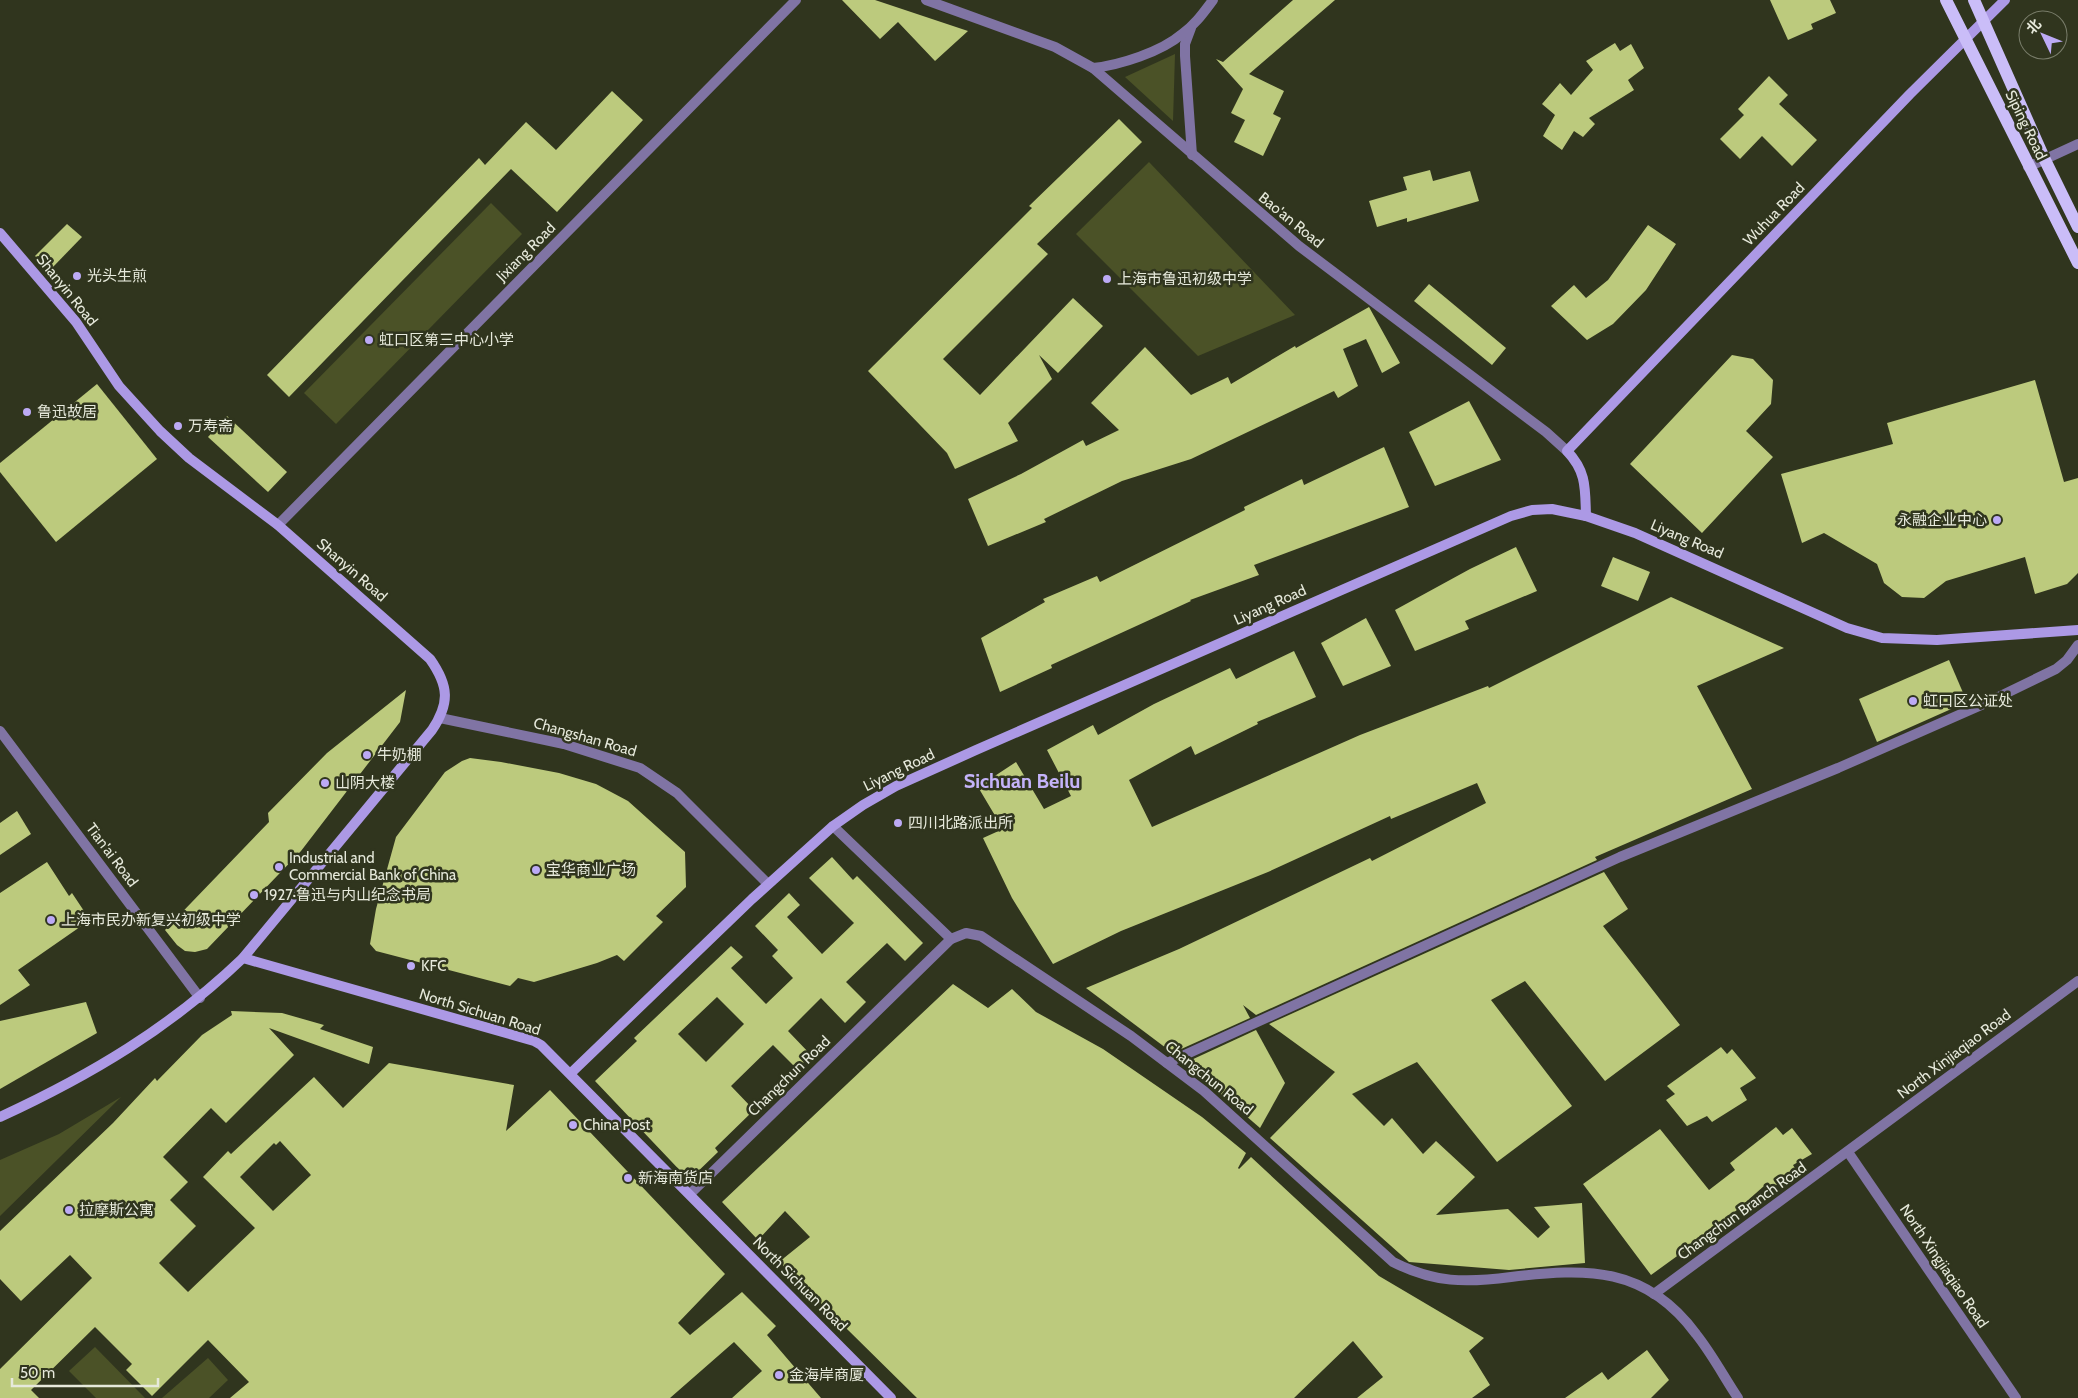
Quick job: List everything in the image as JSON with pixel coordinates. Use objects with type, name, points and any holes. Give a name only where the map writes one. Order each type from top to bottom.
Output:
[{"type":"main road","name":"Siping Road","points":[[1946,0],[2028,167],[2078,263]]},
{"type":"main road","name":"Siping Road","points":[[1974,0],[1985,20],[2044,158],[2078,227]]},
{"type":"street","name":"Jixiang Road","points":[[278,525],[796,0]]},
{"type":"street","name":"Bao'an Road","points":[[926,0],[1055,47],[1093,68],[1192,156],[1299,246],[1546,432],[1567,451],[1576,460],[1582,474],[1586,516]]},
{"type":"street","points":[[1192,156],[1185,56],[1187,36],[1192,26],[1213,0]]},
{"type":"street","name":"Wuhua Road","points":[[1567,451],[1965,38],[2005,0]]},
{"type":"street","points":[[1093,68],[1123,62],[1170,43],[1192,26]]},
{"type":"street","points":[[2028,167],[2078,144]]},
{"type":"street","name":"Shanyin Road","points":[[0,233],[76,322],[119,386],[160,430],[196,464],[278,525],[430,659],[439,672],[446,696],[445,708],[440,718],[243,958]]},
{"type":"street","name":"Liyang Road","points":[[571,1073],[768,884],[833,826],[863,805],[896,786],[976,750],[1512,516],[1532,510],[1552,509],[1586,516],[1635,533],[1865,634],[1907,640],[1937,640],[2078,630]]},
{"type":"street","points":[[1167,1063],[1629,853],[1838,768],[1986,703],[2056,669],[2067,660],[2078,645]]},
{"type":"street","name":"Changshan Road","points":[[440,718],[564,744],[640,768],[677,793],[768,884]]},
{"type":"street","name":"Tian'ai Road","points":[[0,731],[200,998]]},
{"type":"street","points":[[833,826],[951,939]]},
{"type":"street","name":"Changchun Road","points":[[690,1194],[951,939],[966,933],[981,936],[1167,1063],[1248,1129],[1380,1252],[1407,1268],[1424,1275],[1459,1282],[1558,1272],[1604,1274],[1623,1279],[1654,1294],[1679,1315],[1696,1334],[1738,1398]]},
{"type":"street","points":[[0,1117],[88,1074],[153,1032],[200,998],[243,958]]},
{"type":"street","name":"North Sichuan Road","points":[[243,958],[534,1041],[551,1053],[891,1398]]},
{"type":"street","name":"North Xinjiaqiao Road","points":[[1848,1152],[2078,981]]},
{"type":"street","name":"Changchun Branch Road","points":[[1654,1294],[1848,1152]]},
{"type":"street","name":"North Xingjiaqiao Road","points":[[1848,1152],[2016,1398]]},
{"type":"green space","points":[[1175,54],[1173,121],[1125,77]]},
{"type":"green space","points":[[1149,162],[1295,315],[1198,356],[1076,234]]},
{"type":"green space","points":[[491,203],[522,234],[336,424],[304,393]]},
{"type":"green space","points":[[121,1097],[0,1216],[0,1160],[59,1134]]},
{"type":"green space","points":[[95,1347],[145,1398],[96,1398],[69,1371]]},
{"type":"green space","points":[[208,1358],[228,1380],[209,1398],[162,1398]]},
{"type":"building","points":[[842,0],[875,0],[968,31],[935,61],[898,22],[880,39]]},
{"type":"building","points":[[1293,0],[1335,0],[1249,74],[1284,91],[1273,114],[1281,118],[1263,156],[1234,142],[1245,120],[1231,113],[1243,89],[1216,59],[1223,62]]},
{"type":"building","points":[[1770,0],[1830,0],[1836,13],[1811,24],[1813,29],[1788,40]]},
{"type":"building","points":[[1615,43],[1620,51],[1631,44],[1644,68],[1628,80],[1634,90],[1589,118],[1595,124],[1583,137],[1574,131],[1562,150],[1543,136],[1555,115],[1542,104],[1560,83],[1571,95],[1593,70],[1586,61]]},
{"type":"building","points":[[1769,76],[1788,95],[1779,104],[1817,140],[1792,166],[1762,136],[1740,159],[1720,139],[1744,115],[1738,109]]},
{"type":"building","points":[[612,91],[643,120],[557,212],[511,169],[289,397],[267,375],[479,158],[485,165],[526,122],[556,150]]},
{"type":"building","points":[[1119,119],[1142,142],[1037,244],[1048,254],[943,359],[980,395],[1073,298],[1103,326],[1058,373],[1039,355],[1052,379],[1008,423],[1018,441],[955,469],[947,453],[868,371],[1032,208],[1029,206]]},
{"type":"building","points":[[1430,170],[1433,181],[1470,171],[1479,201],[1407,222],[1407,218],[1377,227],[1369,201],[1407,190],[1403,177]]},
{"type":"building","points":[[67,224],[82,237],[51,269],[35,256]]},
{"type":"building","points":[[1648,225],[1676,244],[1646,290],[1613,324],[1587,340],[1551,306],[1574,285],[1586,298],[1608,280]]},
{"type":"building","points":[[1429,284],[1506,348],[1492,365],[1414,301]]},
{"type":"building","points":[[1369,307],[1400,363],[1382,373],[1366,339],[1343,349],[1358,386],[1338,398],[1334,391],[1191,459],[1122,481],[1044,519],[1046,522],[988,546],[968,499],[1021,474],[1083,440],[1086,446],[1119,430],[1091,403],[1145,347],[1191,395],[1228,377],[1231,384],[1295,346],[1296,348]]},
{"type":"building","points":[[1732,355],[1753,359],[1773,380],[1771,404],[1746,431],[1773,457],[1702,533],[1630,464]]},
{"type":"building","name":"永融企业中心","points":[[2035,380],[2064,482],[2078,478],[2078,573],[2067,584],[2035,594],[2025,557],[1946,581],[1924,598],[1902,597],[1884,583],[1877,564],[1824,533],[1802,543],[1781,474],[1893,444],[1887,423]]},
{"type":"building","points":[[97,384],[157,459],[56,542],[0,472],[0,463]]},
{"type":"building","points":[[1469,401],[1501,460],[1435,486],[1409,432]]},
{"type":"building","points":[[227,416],[287,472],[268,492],[208,437]]},
{"type":"building","points":[[1384,447],[1409,507],[1254,565],[1259,575],[1190,600],[1051,665],[1052,668],[1000,692],[981,638],[1045,602],[1043,599],[1097,576],[1100,582],[1245,510],[1244,507],[1302,479],[1304,485]]},
{"type":"building","points":[[1516,547],[1537,591],[1465,621],[1469,629],[1415,651],[1395,610],[1470,569]]},
{"type":"building","points":[[1613,557],[1650,572],[1638,601],[1601,586]]},
{"type":"building","points":[[1671,597],[1784,648],[1697,686],[1752,789],[1595,857],[1597,860],[1256,1015],[1243,1005],[1250,1018],[1179,1050],[1177,1047],[1170,1051],[1086,988],[1179,949],[1370,858],[1372,861],[1486,803],[1477,783],[1391,819],[1390,816],[1268,872],[1121,931],[1053,964],[1012,898],[983,838],[1003,829],[978,787],[1016,762],[1044,809],[1071,796],[1047,750],[1093,725],[1098,735],[1154,704],[1230,668],[1236,679],[1294,651],[1316,697],[1257,722],[1258,724],[1195,755],[1191,746],[1129,780],[1152,827],[1360,735],[1488,686],[1489,688]]},
{"type":"building","points":[[1366,618],[1391,666],[1343,686],[1321,643]]},
{"type":"building","name":"虹口区公证处","points":[[1949,660],[1967,702],[1877,742],[1859,699]]},
{"type":"building","points":[[406,690],[400,722],[301,851],[207,949],[195,952],[185,951],[177,945],[165,930],[269,822],[268,813],[327,753]]},
{"type":"building","name":"宝华商业广场","points":[[470,758],[559,773],[596,784],[628,801],[685,852],[686,887],[656,916],[663,922],[624,961],[617,955],[534,982],[518,978],[510,986],[376,951],[370,944],[376,909],[396,837],[445,772]]},
{"type":"building","points":[[17,811],[31,834],[0,855],[0,823]]},
{"type":"building","points":[[832,857],[853,880],[857,876],[923,943],[905,961],[887,943],[846,982],[866,1002],[845,1023],[821,998],[788,1031],[811,1055],[797,1069],[773,1045],[731,1086],[754,1110],[715,1148],[718,1152],[689,1180],[595,1081],[637,1041],[634,1038],[731,946],[743,957],[731,968],[766,1004],[793,978],[772,956],[778,950],[755,926],[789,893],[800,905],[787,917],[822,954],[854,923],[809,878]],"holes":[[[717,997],[744,1024],[706,1062],[678,1034]]]},
{"type":"building","points":[[47,862],[69,896],[72,893],[90,920],[18,970],[30,985],[0,1005],[0,893]]},
{"type":"building","points":[[1604,872],[1628,909],[1603,926],[1680,1025],[1605,1081],[1525,981],[1491,1000],[1572,1106],[1497,1162],[1417,1062],[1352,1094],[1384,1126],[1392,1118],[1423,1154],[1436,1141],[1475,1177],[1436,1215],[1508,1209],[1538,1238],[1550,1227],[1534,1207],[1582,1203],[1585,1263],[1509,1270],[1409,1262],[1270,1138],[1335,1072],[1269,1024]]},
{"type":"building","points":[[953,984],[988,1008],[1012,989],[1036,1012],[1103,1049],[1202,1117],[1246,1153],[1239,1169],[1251,1157],[1379,1276],[1484,1338],[1469,1351],[1490,1385],[1472,1398],[1357,1398],[1383,1377],[1353,1341],[1294,1398],[917,1398],[779,1262],[810,1237],[785,1211],[758,1240],[722,1202]]},
{"type":"building","points":[[86,1002],[97,1033],[0,1089],[0,1021]]},
{"type":"building","points":[[231,1011],[282,1013],[324,1025],[320,1029],[373,1047],[369,1064],[269,1028],[294,1055],[226,1123],[211,1108],[163,1157],[188,1182],[170,1200],[196,1226],[159,1263],[188,1292],[255,1228],[203,1177],[228,1151],[231,1154],[314,1077],[343,1108],[389,1063],[514,1085],[506,1131],[550,1090],[725,1274],[678,1323],[690,1335],[742,1292],[776,1326],[767,1335],[821,1398],[732,1398],[762,1371],[734,1342],[670,1398],[230,1398],[249,1382],[208,1340],[152,1396],[126,1370],[132,1364],[95,1327],[31,1390],[39,1398],[0,1398],[0,1369],[92,1278],[70,1255],[21,1301],[0,1279],[0,1231],[113,1123],[155,1078],[157,1081],[202,1035],[232,1015]],"holes":[[[280,1141],[311,1175],[273,1211],[240,1177],[274,1143],[276,1145]]]},
{"type":"building","points":[[1256,1030],[1285,1083],[1260,1128],[1208,1083],[1189,1061]]},
{"type":"building","points":[[1721,1047],[1727,1054],[1732,1049],[1756,1078],[1740,1088],[1747,1100],[1712,1122],[1707,1116],[1687,1126],[1666,1100],[1675,1094],[1667,1086]]},
{"type":"building","points":[[1776,1127],[1783,1135],[1792,1128],[1812,1154],[1793,1165],[1796,1170],[1767,1192],[1764,1186],[1731,1217],[1651,1275],[1583,1184],[1660,1129],[1709,1190],[1735,1170],[1730,1163]]},
{"type":"building","points":[[1647,1350],[1669,1380],[1651,1398],[1565,1398],[1602,1372],[1608,1380]]},
{"type":"place","name":"光头生煎","points":[[77,276]]},
{"type":"place","name":"上海市鲁迅初级中学","points":[[1107,279]]},
{"type":"place","name":"虹口区第三中心小学","points":[[369,340]]},
{"type":"place","name":"鲁迅故居","points":[[27,412]]},
{"type":"place","name":"万寿斋","points":[[178,426]]},
{"type":"place","name":"永融企业中心","points":[[1997,520]]},
{"type":"place","name":"虹口区公证处","points":[[1913,701]]},
{"type":"place","name":"牛奶棚","points":[[367,755]]},
{"type":"place","name":"山阴大楼","points":[[325,783]]},
{"type":"place","name":"四川北路派出所","points":[[898,823]]},
{"type":"place","name":"Industrial and Commercial Bank of China","points":[[279,867]]},
{"type":"place","name":"宝华商业广场","points":[[536,870]]},
{"type":"place","name":"1927·鲁迅与内山纪念书局","points":[[254,895]]},
{"type":"place","name":"上海市民办新复兴初级中学","points":[[51,920]]},
{"type":"place","name":"KFC","points":[[411,966]]},
{"type":"place","name":"China Post","points":[[573,1125]]},
{"type":"place","name":"新海南货店","points":[[628,1178]]},
{"type":"place","name":"拉摩斯公寓","points":[[69,1210]]},
{"type":"place","name":"金海岸商厦","points":[[779,1375]]},
{"type":"district","name":"Sichuan Beilu","points":[[1022,781]]}]
